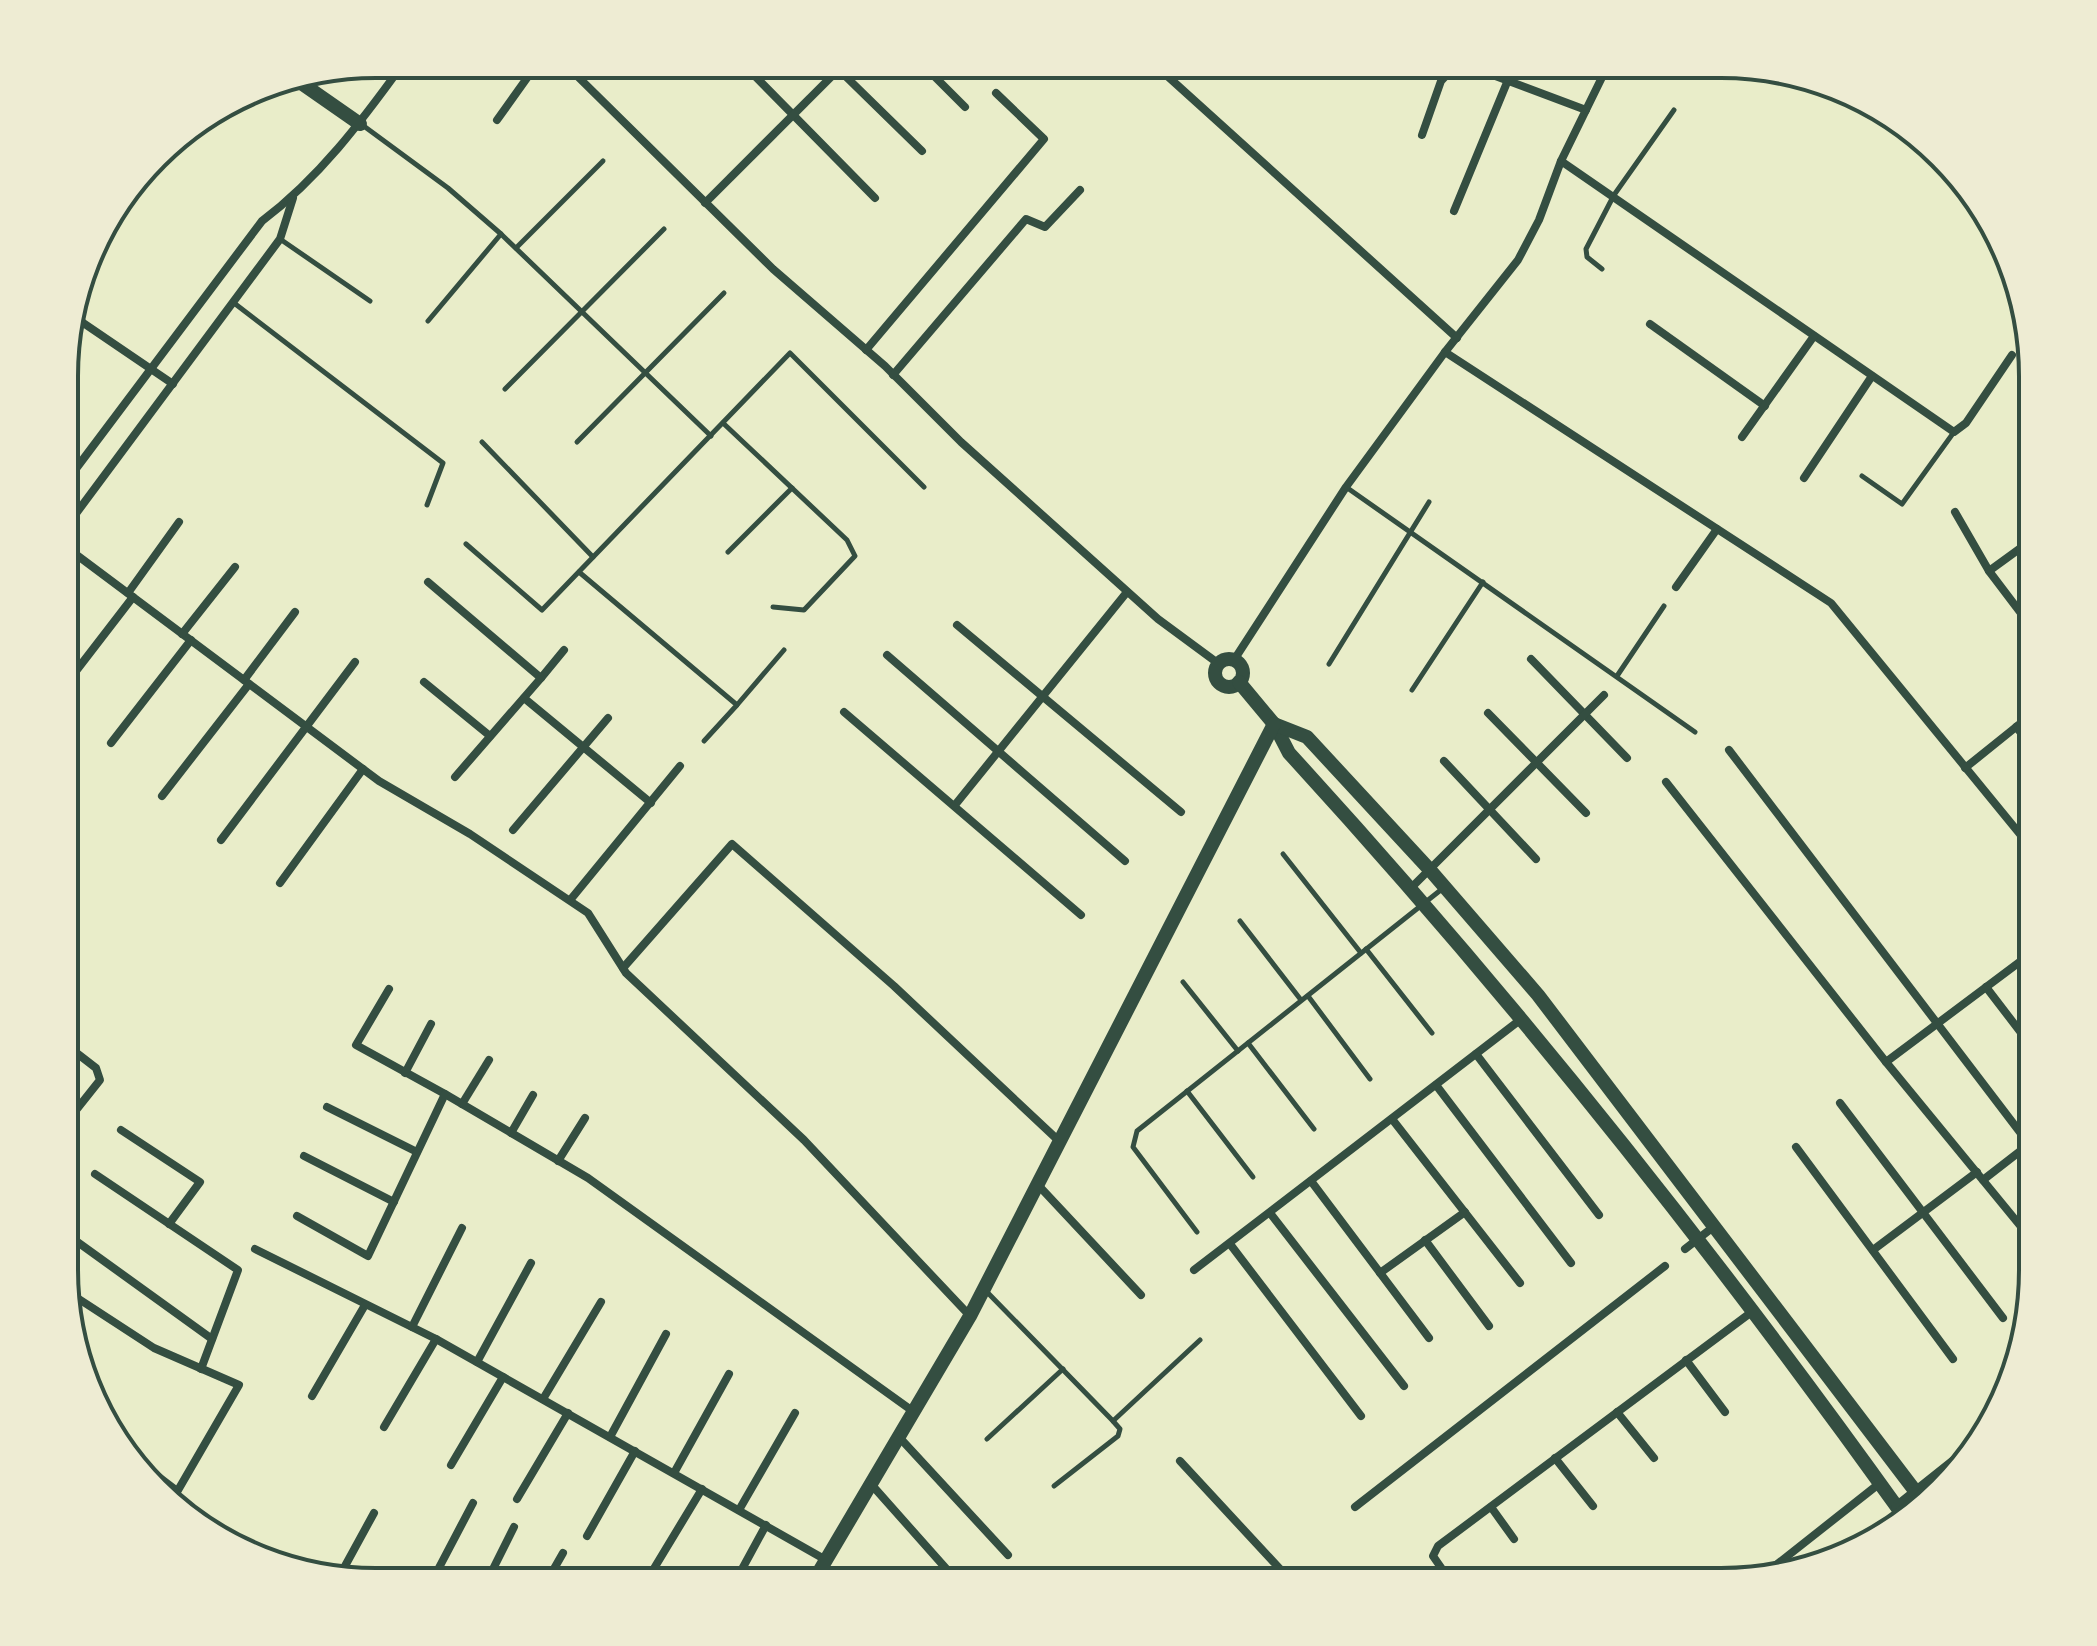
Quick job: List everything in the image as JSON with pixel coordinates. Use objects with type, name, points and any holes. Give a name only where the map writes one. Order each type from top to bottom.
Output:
[{"type":"street","points":[[78,466],[262,221],[294,197],[360,124],[393,78]]},
{"type":"street","points":[[497,120],[527,78]]},
{"type":"street","points":[[579,78],[705,203],[893,375],[961,442],[1127,592],[1219,664]]},
{"type":"street","points":[[757,78],[875,198]]},
{"type":"street","points":[[705,203],[828,78]]},
{"type":"street","points":[[851,78],[922,151]]},
{"type":"street","points":[[936,78],[965,107]]},
{"type":"street","points":[[1169,78],[1457,338]]},
{"type":"street","points":[[1422,135],[1444,78]]},
{"type":"street","points":[[1502,78],[1586,110]]},
{"type":"street","points":[[1219,664],[1234,660],[1346,487],[1445,352],[1518,260],[1602,78]]},
{"type":"street","points":[[1454,211],[1508,80]]},
{"type":"street","points":[[306,86],[360,124]]},
{"type":"street","points":[[866,350],[1044,139],[996,93]]},
{"type":"street","points":[[1561,161],[1954,432],[1961,430],[2012,355]]},
{"type":"street","points":[[893,375],[1026,219],[1045,227],[1080,190]]},
{"type":"street","points":[[78,511],[280,239],[294,197]]},
{"type":"street","points":[[83,323],[173,384]]},
{"type":"street","points":[[1650,324],[1765,406]]},
{"type":"street","points":[[1742,437],[1814,336]]},
{"type":"street","points":[[1445,352],[1831,603],[2019,833]]},
{"type":"street","points":[[1804,478],[1872,376]]},
{"type":"street","points":[[1955,512],[1989,571],[2019,611]]},
{"type":"street","points":[[78,667],[179,522]]},
{"type":"street","points":[[1676,587],[1717,529]]},
{"type":"street","points":[[1989,571],[2019,549]]},
{"type":"street","points":[[78,556],[363,769],[571,899],[588,913],[623,968],[804,1140],[895,1232],[970,1316]]},
{"type":"street","points":[[182,634],[235,567]]},
{"type":"street","points":[[428,582],[541,678]]},
{"type":"street","points":[[955,805],[1042,693],[1127,592]]},
{"type":"street","points":[[162,796],[295,612]]},
{"type":"street","points":[[957,625],[1181,812]]},
{"type":"street","points":[[111,743],[191,640]]},
{"type":"street","points":[[455,777],[564,650]]},
{"type":"street","points":[[887,655],[1125,861]]},
{"type":"street","points":[[1531,659],[1627,758]]},
{"type":"street","points":[[1219,664],[1216,674],[1220,683],[1231,686],[1239,682],[1243,672],[1234,660]]},
{"type":"street","points":[[221,840],[355,662]]},
{"type":"street","points":[[424,682],[490,736]]},
{"type":"street","points":[[1239,682],[1274,724],[1289,753],[1426,902],[1690,1244],[1753,1311],[1898,1509]]},
{"type":"street","points":[[1412,887],[1604,695]]},
{"type":"street","points":[[524,698],[651,803]]},
{"type":"street","points":[[844,712],[1081,915]]},
{"type":"street","points":[[1488,713],[1586,813]]},
{"type":"street","points":[[513,830],[608,718]]},
{"type":"street","points":[[1274,724],[1307,737],[1430,870],[1538,995],[1917,1494]]},
{"type":"street","points":[[821,1568],[970,1316],[1274,724]]},
{"type":"street","points":[[1965,768],[2019,725]]},
{"type":"street","points":[[2016,727],[2019,731]]},
{"type":"street","points":[[1729,750],[2019,1128]]},
{"type":"street","points":[[1444,761],[1536,859]]},
{"type":"street","points":[[571,899],[680,766]]},
{"type":"street","points":[[280,883],[363,769]]},
{"type":"street","points":[[1666,782],[1886,1062],[2019,1224]]},
{"type":"street","points":[[623,968],[732,844],[894,986],[1060,1142]]},
{"type":"street","points":[[1886,1062],[2019,962]]},
{"type":"street","points":[[1986,987],[2019,1030]]},
{"type":"street","points":[[389,989],[356,1045],[558,1161],[736,1283],[914,1412]]},
{"type":"street","points":[[1194,1270],[1520,1020]]},
{"type":"street","points":[[405,1073],[431,1024]]},
{"type":"street","points":[[78,1054],[96,1068],[100,1080],[78,1108]]},
{"type":"street","points":[[1476,1054],[1599,1215]]},
{"type":"street","points":[[462,1104],[489,1060]]},
{"type":"street","points":[[1436,1085],[1571,1263]]},
{"type":"street","points":[[297,1216],[368,1256],[445,1094]]},
{"type":"street","points":[[511,1133],[533,1095]]},
{"type":"street","points":[[1840,1103],[2003,1318]]},
{"type":"street","points":[[327,1107],[417,1152]]},
{"type":"street","points":[[558,1161],[585,1118]]},
{"type":"street","points":[[1392,1119],[1520,1283]]},
{"type":"street","points":[[121,1130],[200,1182],[169,1224]]},
{"type":"street","points":[[1796,1147],[1953,1359]]},
{"type":"street","points":[[1983,1180],[2019,1152]]},
{"type":"street","points":[[304,1156],[394,1202]]},
{"type":"street","points":[[1873,1250],[1977,1172]]},
{"type":"street","points":[[95,1174],[238,1270],[201,1369]]},
{"type":"street","points":[[1311,1181],[1429,1338]]},
{"type":"street","points":[[1039,1186],[1141,1295]]},
{"type":"street","points":[[1380,1273],[1465,1212]]},
{"type":"street","points":[[1270,1213],[1404,1386]]},
{"type":"street","points":[[412,1327],[462,1228]]},
{"type":"street","points":[[1690,1244],[1712,1228]]},
{"type":"street","points":[[1425,1240],[1489,1326]]},
{"type":"street","points":[[78,1242],[212,1339]]},
{"type":"street","points":[[1230,1244],[1361,1416]]},
{"type":"street","points":[[255,1249],[436,1339],[826,1560]]},
{"type":"street","points":[[477,1362],[531,1263]]},
{"type":"street","points":[[1355,1507],[1665,1266]]},
{"type":"street","points":[[80,1300],[154,1348],[239,1385],[177,1491],[173,1488]]},
{"type":"street","points":[[543,1399],[601,1302]]},
{"type":"street","points":[[312,1396],[365,1305]]},
{"type":"street","points":[[1441,1568],[1433,1556],[1433,1550],[1753,1311]]},
{"type":"street","points":[[610,1437],[666,1334]]},
{"type":"street","points":[[384,1427],[436,1339]]},
{"type":"street","points":[[1686,1360],[1725,1412]]},
{"type":"street","points":[[674,1473],[729,1374]]},
{"type":"street","points":[[451,1465],[503,1377]]},
{"type":"street","points":[[1617,1412],[1654,1458]]},
{"type":"street","points":[[517,1499],[568,1413]]},
{"type":"street","points":[[739,1510],[795,1413]]},
{"type":"street","points":[[899,1437],[1008,1555]]},
{"type":"street","points":[[587,1536],[635,1451]]},
{"type":"street","points":[[1555,1458],[1593,1506]]},
{"type":"street","points":[[1180,1461],[1279,1568]]},
{"type":"street","points":[[1780,1562],[1880,1483]]},
{"type":"street","points":[[871,1484],[946,1568]]},
{"type":"street","points":[[654,1568],[702,1489]]},
{"type":"street","points":[[439,1568],[473,1503]]},
{"type":"street","points":[[1491,1507],[1514,1539]]},
{"type":"street","points":[[345,1566],[374,1513]]},
{"type":"street","points":[[743,1568],[766,1525]]},
{"type":"street","points":[[494,1568],[514,1527]]},
{"type":"street","points":[[554,1568],[563,1553]]},
{"type":"lane","points":[[1602,269],[1587,257],[1586,249],[1614,195],[1674,110]]},
{"type":"lane","points":[[360,124],[448,188],[501,234],[711,436]]},
{"type":"lane","points":[[516,248],[603,161]]},
{"type":"lane","points":[[505,389],[664,229]]},
{"type":"lane","points":[[428,321],[501,234]]},
{"type":"lane","points":[[280,239],[370,301]]},
{"type":"lane","points":[[577,442],[724,293]]},
{"type":"lane","points":[[234,303],[443,463],[427,505]]},
{"type":"lane","points":[[466,544],[542,610],[790,353],[924,487]]},
{"type":"lane","points":[[723,423],[847,540],[855,556],[804,610],[773,607]]},
{"type":"lane","points":[[1862,476],[1902,504],[1954,432]]},
{"type":"lane","points":[[482,442],[593,557]]},
{"type":"lane","points":[[1346,487],[1695,732]]},
{"type":"lane","points":[[728,552],[792,488]]},
{"type":"lane","points":[[1329,664],[1429,502]]},
{"type":"lane","points":[[579,571],[737,705]]},
{"type":"lane","points":[[1412,690],[1483,582]]},
{"type":"lane","points":[[1617,676],[1664,606]]},
{"type":"lane","points":[[704,741],[784,650]]},
{"type":"lane","points":[[1283,854],[1432,1033]]},
{"type":"lane","points":[[1197,1232],[1133,1147],[1137,1131],[1444,887]]},
{"type":"lane","points":[[1240,921],[1301,1000]]},
{"type":"lane","points":[[1183,982],[1238,1051]]},
{"type":"lane","points":[[1308,996],[1370,1079]]},
{"type":"lane","points":[[1248,1043],[1314,1129]]},
{"type":"lane","points":[[1187,1091],[1253,1177]]},
{"type":"lane","points":[[984,1289],[1120,1429],[1118,1436],[1054,1486]]},
{"type":"lane","points":[[1113,1421],[1200,1340]]},
{"type":"lane","points":[[987,1439],[1063,1369]]}]
